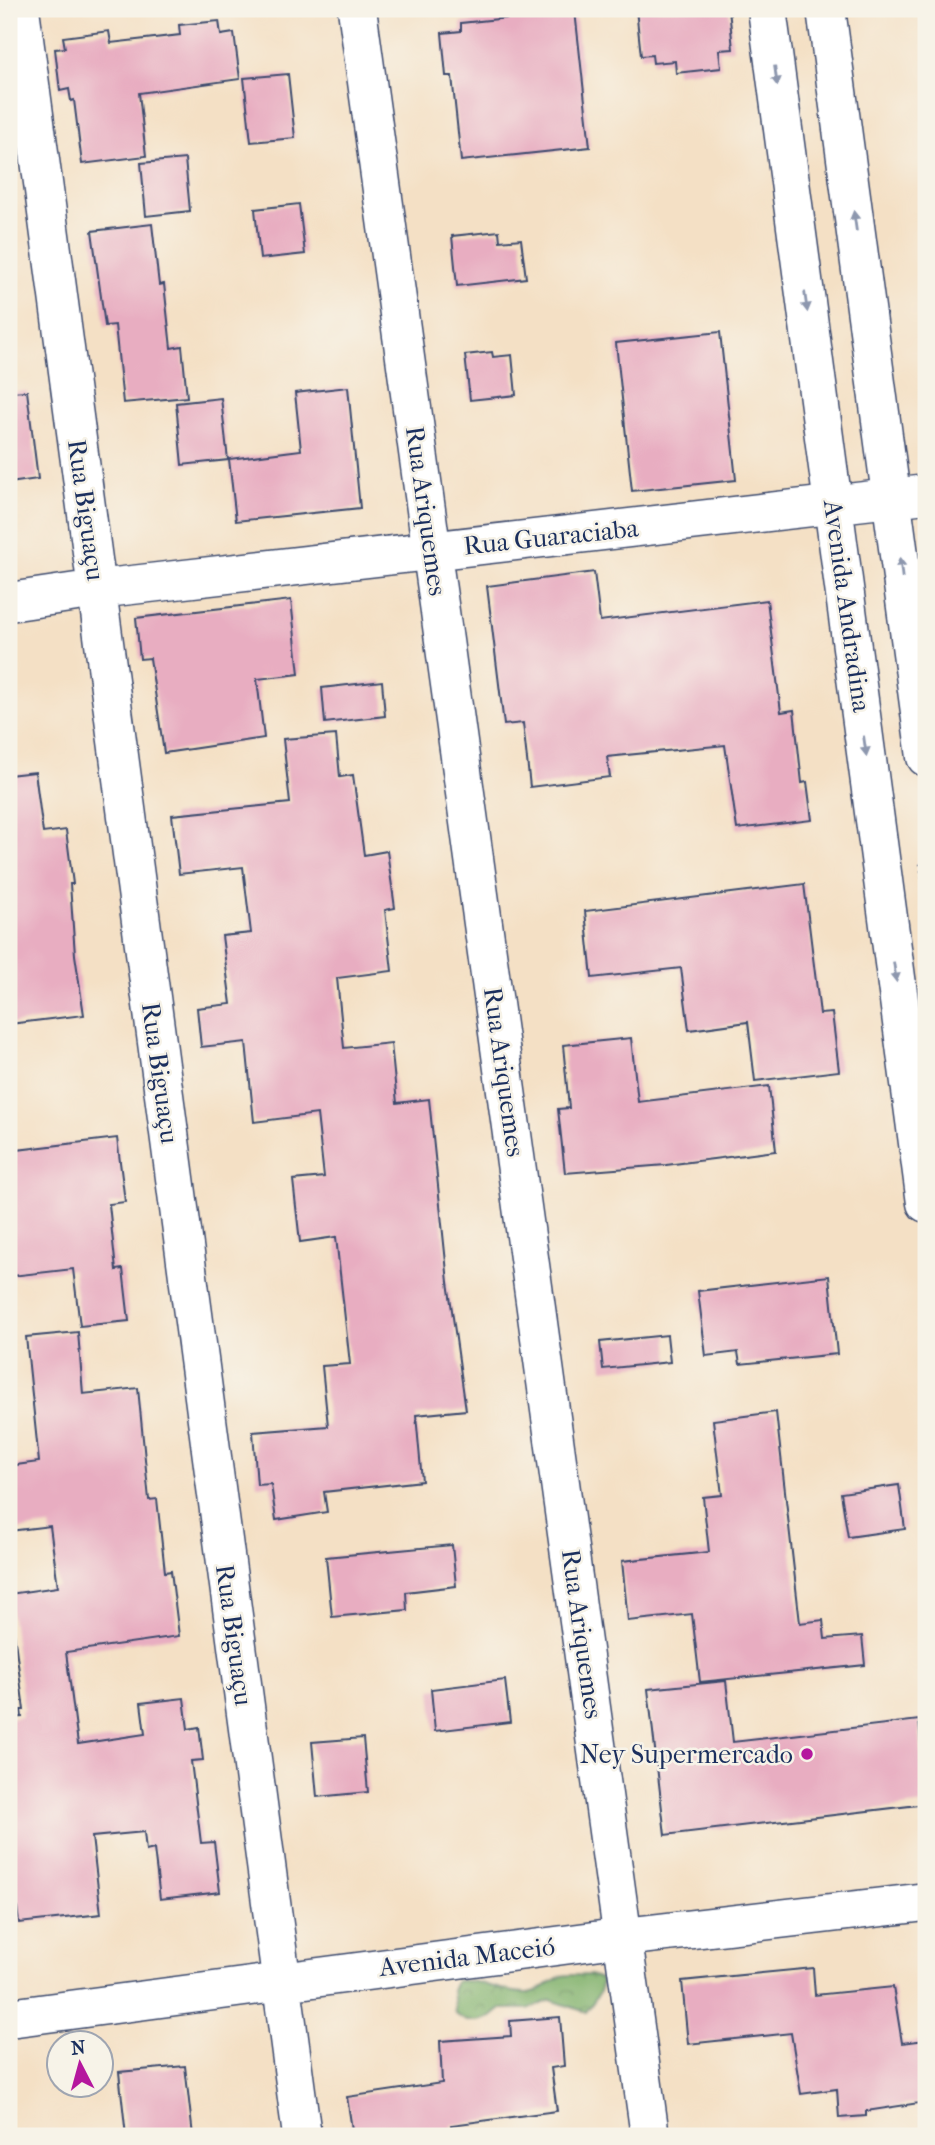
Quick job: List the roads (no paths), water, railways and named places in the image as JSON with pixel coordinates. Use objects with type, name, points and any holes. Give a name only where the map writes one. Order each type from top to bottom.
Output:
[{"type":"street","name":"Rua Biguaçu","points":[[20,9],[302,2136]]},
{"type":"street","name":"Rua Ariquemes","points":[[356,9],[650,2136]]},
{"type":"street","name":"Avenida Andradina","points":[[768,9],[926,1203]]},
{"type":"street","points":[[826,9],[909,496],[926,757]]},
{"type":"street","name":"Rua Guaraciaba","points":[[9,602],[97,589],[909,496]]},
{"type":"street","name":"Avenida Maceió","points":[[9,2018],[280,1980],[926,1902]]},
{"type":"place","name":"Ney Supermercado","points":[[807,1754]]}]
